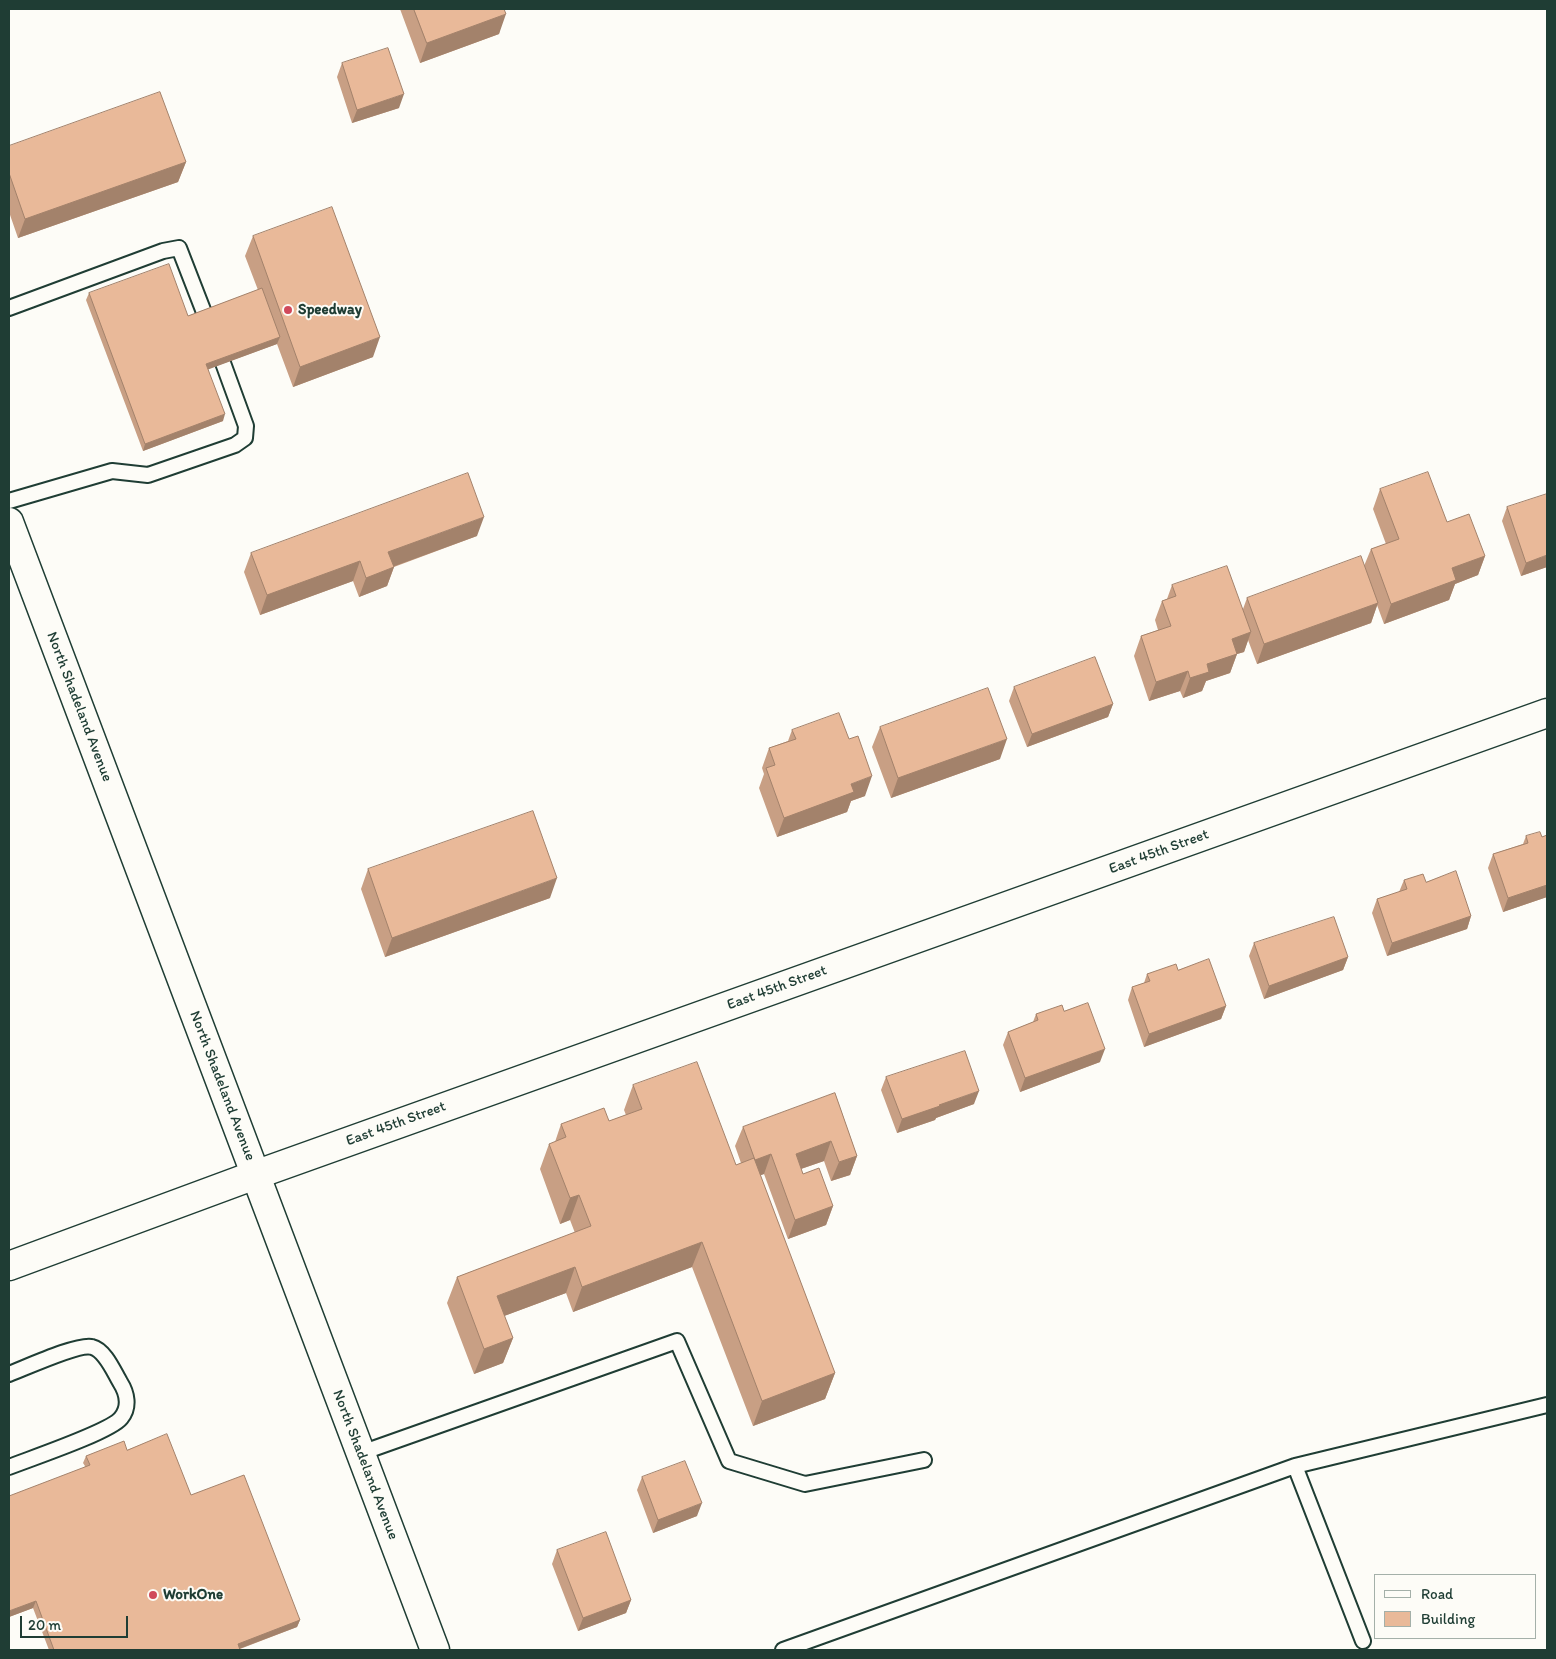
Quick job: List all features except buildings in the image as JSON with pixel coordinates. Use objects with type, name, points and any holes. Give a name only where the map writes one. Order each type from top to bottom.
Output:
[{"type":"street","name":"North Shadeland Avenue","points":[[9,522],[435,1650]]},
{"type":"street","name":"East 45th Street","points":[[9,1266],[255,1175],[1547,713]]},
{"type":"lane","points":[[9,308],[163,250],[179,248],[205,315]]},
{"type":"lane","points":[[9,501],[112,471],[148,475],[235,445],[245,438],[246,426],[223,363]]},
{"type":"lane","points":[[360,1453],[677,1341],[729,1461],[805,1484],[924,1460]]},
{"type":"lane","points":[[9,1374],[80,1347],[93,1347],[102,1354],[126,1392],[126,1408],[120,1419],[95,1434],[9,1466]]},
{"type":"lane","points":[[783,1650],[1295,1466],[1547,1405]]},
{"type":"lane","points":[[1295,1466],[1363,1641]]},
{"type":"place","name":"Speedway","points":[[288,310]]},
{"type":"place","name":"WorkOne","points":[[153,1595]]}]
